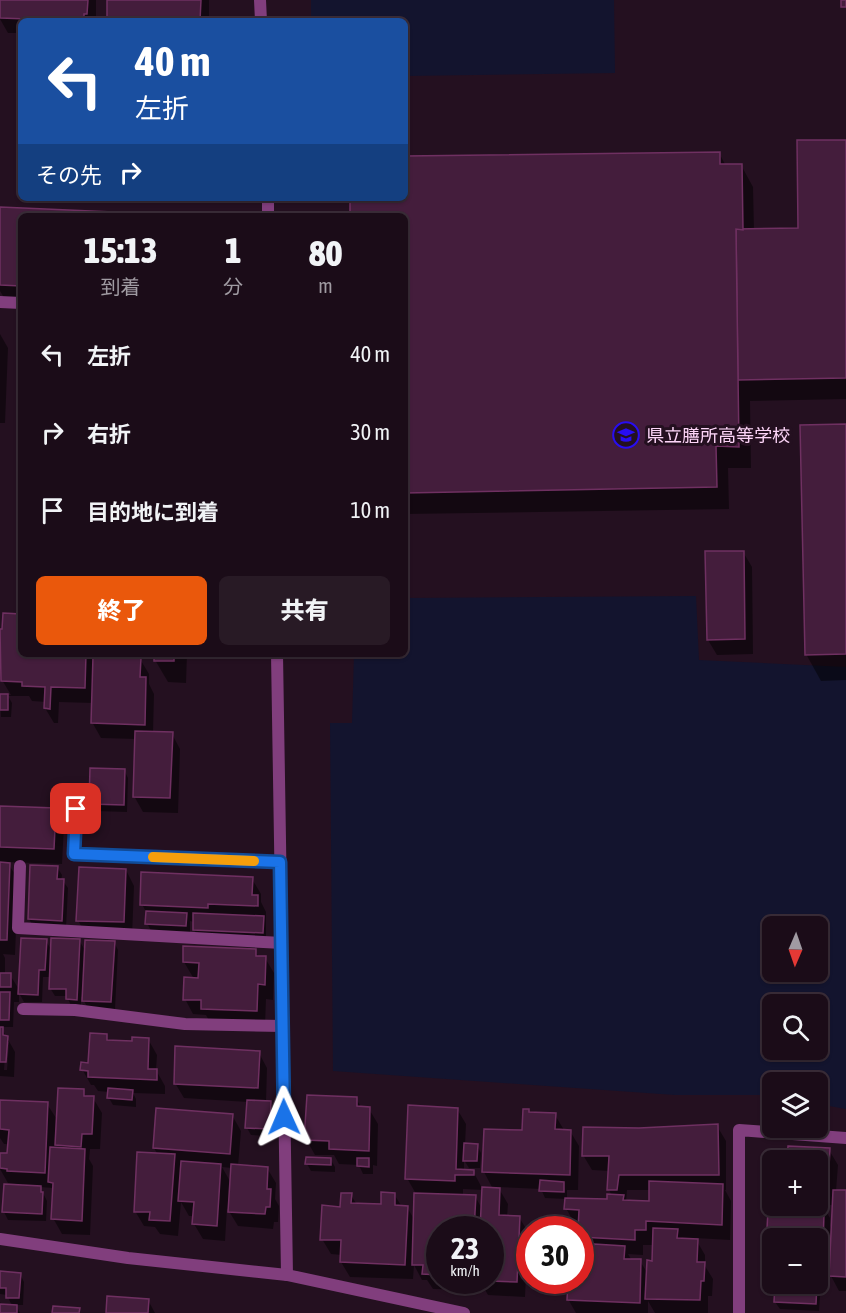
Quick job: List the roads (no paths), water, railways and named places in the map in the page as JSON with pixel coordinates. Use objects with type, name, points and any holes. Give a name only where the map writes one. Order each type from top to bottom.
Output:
[{"type":"street","points":[[260,0],[261,18]]},
{"type":"street","points":[[0,302],[18,303]]},
{"type":"street","points":[[277,657],[286,1275]]},
{"type":"street","points":[[76,809],[74,854],[280,862]]},
{"type":"street","points":[[20,866],[18,928],[282,943]]},
{"type":"street","points":[[23,1009],[75,1011],[185,1024],[282,1026]]},
{"type":"street","points":[[740,1313],[740,1130],[846,1138]]},
{"type":"street","points":[[0,1239],[128,1258],[286,1275],[464,1313]]},
{"type":"place","name":"県立膳所高等学校","points":[[626,435]]}]
